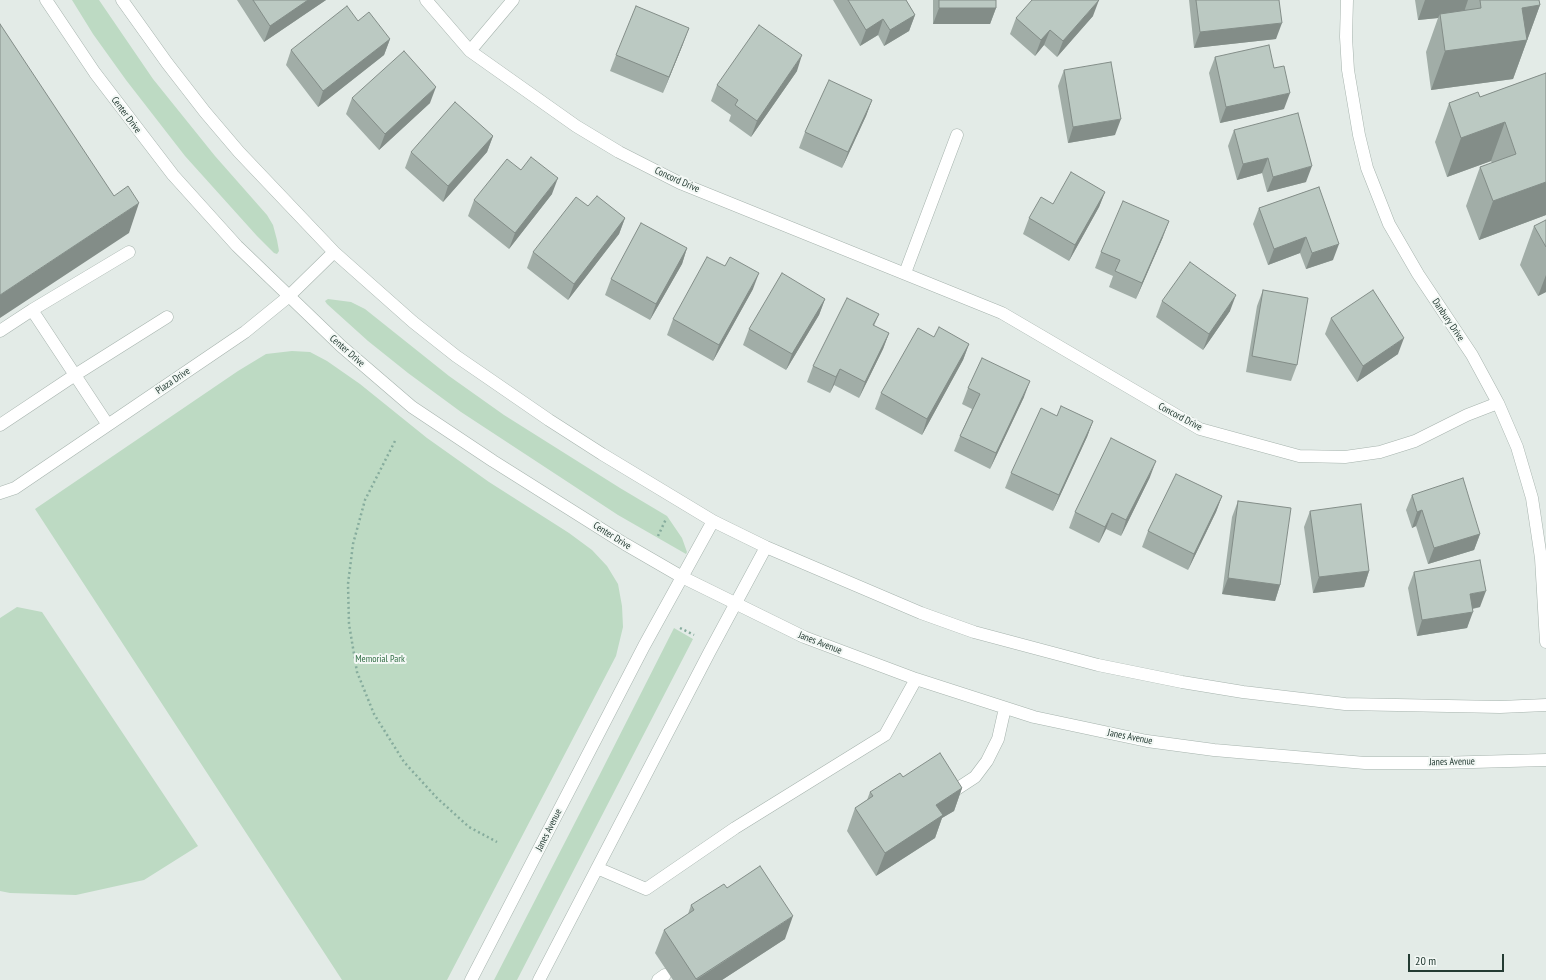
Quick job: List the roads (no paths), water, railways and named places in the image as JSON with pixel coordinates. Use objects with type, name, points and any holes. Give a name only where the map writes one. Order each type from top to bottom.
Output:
[{"type":"street","name":"Center Drive","points":[[46,0],[95,73],[173,175],[236,246],[341,346],[412,407],[493,461],[611,536],[682,577],[735,604]]},
{"type":"street","points":[[122,0],[166,63],[239,152],[334,252],[413,322],[456,356],[505,391],[602,454],[713,520],[766,547],[914,610],[974,632],[1098,666],[1243,692],[1345,704],[1500,707],[1546,705]]},
{"type":"street","name":"Concord Drive","points":[[426,0],[470,50],[576,126],[619,152],[680,183],[1002,313],[1200,429],[1299,456],[1345,457],[1380,452],[1416,441],[1467,415],[1498,403]]},
{"type":"street","points":[[470,50],[513,0]]},
{"type":"street","name":"Danbury Drive","points":[[1347,0],[1346,37],[1348,70],[1359,134],[1368,168],[1390,224],[1418,274],[1472,355],[1498,403],[1517,447],[1532,498],[1541,558],[1546,642]]},
{"type":"street","points":[[905,273],[957,135]]},
{"type":"street","points":[[0,331],[129,252]]},
{"type":"street","name":"Plaza Drive","points":[[0,493],[15,488],[245,332],[288,297],[334,252]]},
{"type":"street","points":[[32,310],[108,425]]},
{"type":"street","points":[[0,425],[75,375],[168,318]]},
{"type":"street","name":"Janes Avenue","points":[[471,980],[644,646],[713,520]]},
{"type":"street","points":[[539,980],[766,547]]},
{"type":"street","name":"Janes Avenue","points":[[735,604],[804,638],[916,679],[1034,717],[1147,741],[1214,750],[1365,763],[1546,760]]},
{"type":"street","points":[[597,868],[646,889],[735,828],[885,735],[916,679]]},
{"type":"street","points":[[949,794],[975,777],[987,761],[998,739],[1005,708]]},
{"type":"park label","name":"Memorial Park","points":[[380,659]]}]
